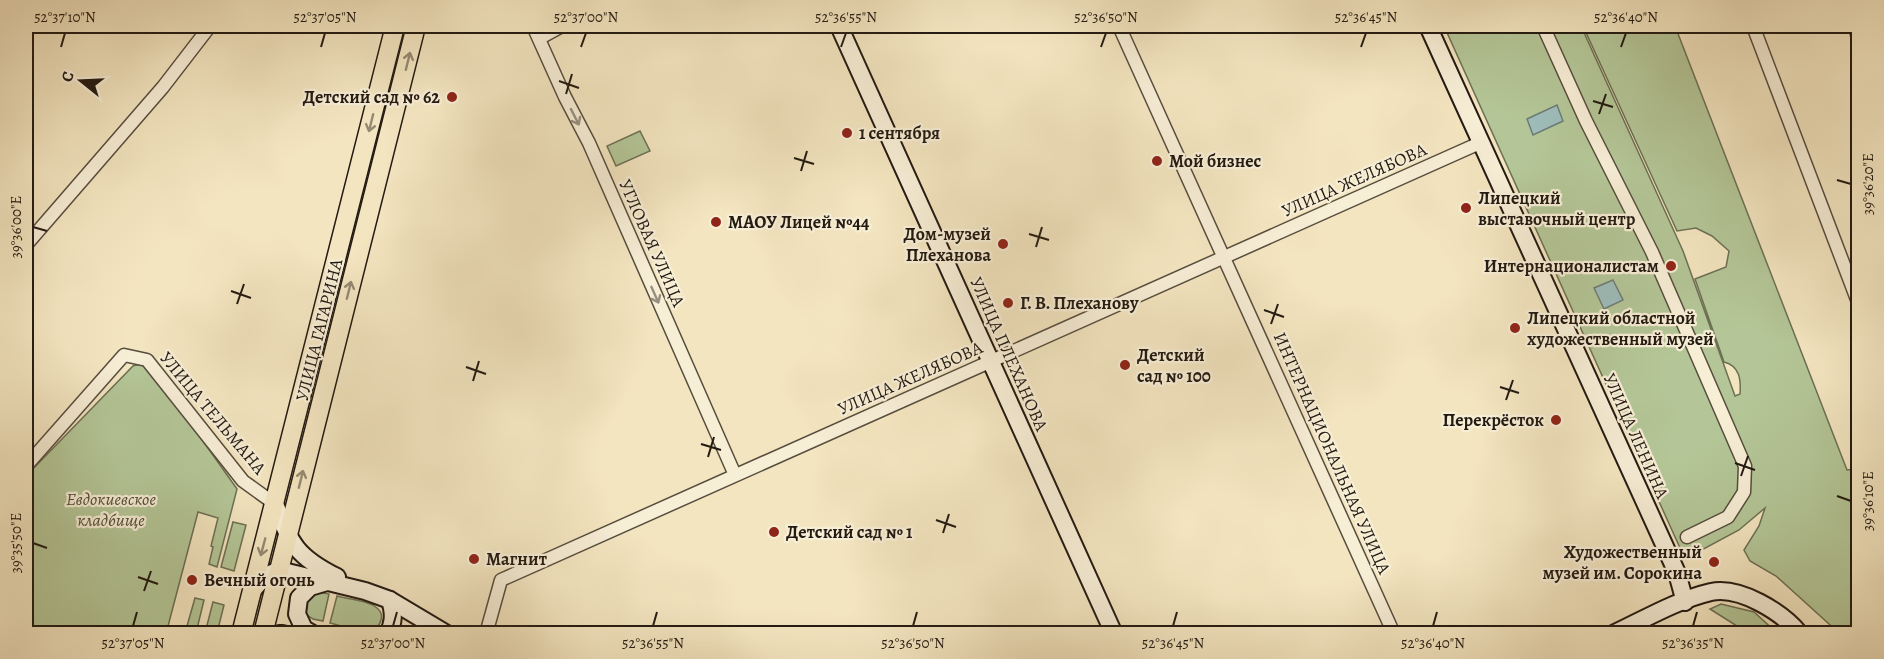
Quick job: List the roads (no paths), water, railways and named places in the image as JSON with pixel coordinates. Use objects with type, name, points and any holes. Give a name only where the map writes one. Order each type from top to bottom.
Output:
[{"type":"main road","name":"УЛИЦА ГАГАРИНА","points":[[241,633],[395,26]]},
{"type":"main road","name":"УЛИЦА ГАГАРИНА","points":[[263,633],[416,26]]},
{"type":"main road","name":"УЛИЦА ПЛЕХАНОВА","points":[[840,26],[1114,633]]},
{"type":"main road","name":"УЛИЦА ЛЕНИНА","points":[[1428,26],[1677,573],[1684,602]]},
{"type":"main road","points":[[275,504],[287,536],[297,550],[315,566],[365,591]]},
{"type":"main road","points":[[252,591],[265,576],[279,570],[365,591],[390,600],[447,633]]},
{"type":"main road","points":[[314,633],[304,628],[297,614],[299,598],[310,587],[327,582]]},
{"type":"main road","points":[[1613,633],[1713,592],[1737,594],[1754,599],[1800,633]]},
{"type":"main road","points":[[388,633],[392,626],[394,613],[390,600]]},
{"type":"street","points":[[26,245],[162,87],[210,26]]},
{"type":"street","name":"УГЛОВАЯ УЛИЦА","points":[[533,26],[589,143],[735,475]]},
{"type":"street","points":[[540,38],[561,26]]},
{"type":"street","name":"ИНТЕРНАЦИОНАЛЬНАЯ УЛИЦА","points":[[1119,26],[1394,633]]},
{"type":"street","points":[[1543,26],[1586,121],[1652,252],[1745,466],[1744,492],[1728,517],[1687,537]]},
{"type":"street","points":[[1753,26],[1858,302]]},
{"type":"street","name":"УЛИЦА ЖЕЛЯБОВА","points":[[486,633],[501,580],[1482,142]]},
{"type":"street","name":"УЛИЦА ТЕЛЬМАНА","points":[[26,466],[124,355],[147,360],[243,481],[275,504]]},
{"type":"water","points":[[1557,105],[1563,121],[1533,135],[1527,119]]},
{"type":"water","points":[[1613,280],[1623,300],[1604,309],[1594,288]]},
{"type":"place","name":"Детский сад № 62","points":[[452,97]]},
{"type":"place","name":"1 сентября","points":[[847,133]]},
{"type":"place","name":"Мой бизнес","points":[[1157,161]]},
{"type":"place","name":"Липецкий выставочный центр","points":[[1466,208]]},
{"type":"place","name":"МАОУ Лицей №44","points":[[716,222]]},
{"type":"place","name":"Дом-музей Плеханова","points":[[1003,244]]},
{"type":"place","name":"Интернационалистам","points":[[1671,266]]},
{"type":"place","name":"Г. В. Плеханову","points":[[1008,303]]},
{"type":"place","name":"Липецкий областной художественный музей","points":[[1515,328]]},
{"type":"place","name":"Детский сад № 100","points":[[1125,365]]},
{"type":"place","name":"Перекрёсток","points":[[1556,420]]},
{"type":"place","name":"Детский сад № 1","points":[[774,532]]},
{"type":"place","name":"Магнит","points":[[474,559]]},
{"type":"place","name":"Художественный музей им. Сорокина","points":[[1714,562]]},
{"type":"place","name":"Вечный огонь","points":[[192,580]]},
{"type":"park label","name":"Евдокиевское кладбище","points":[[111,509]]}]
